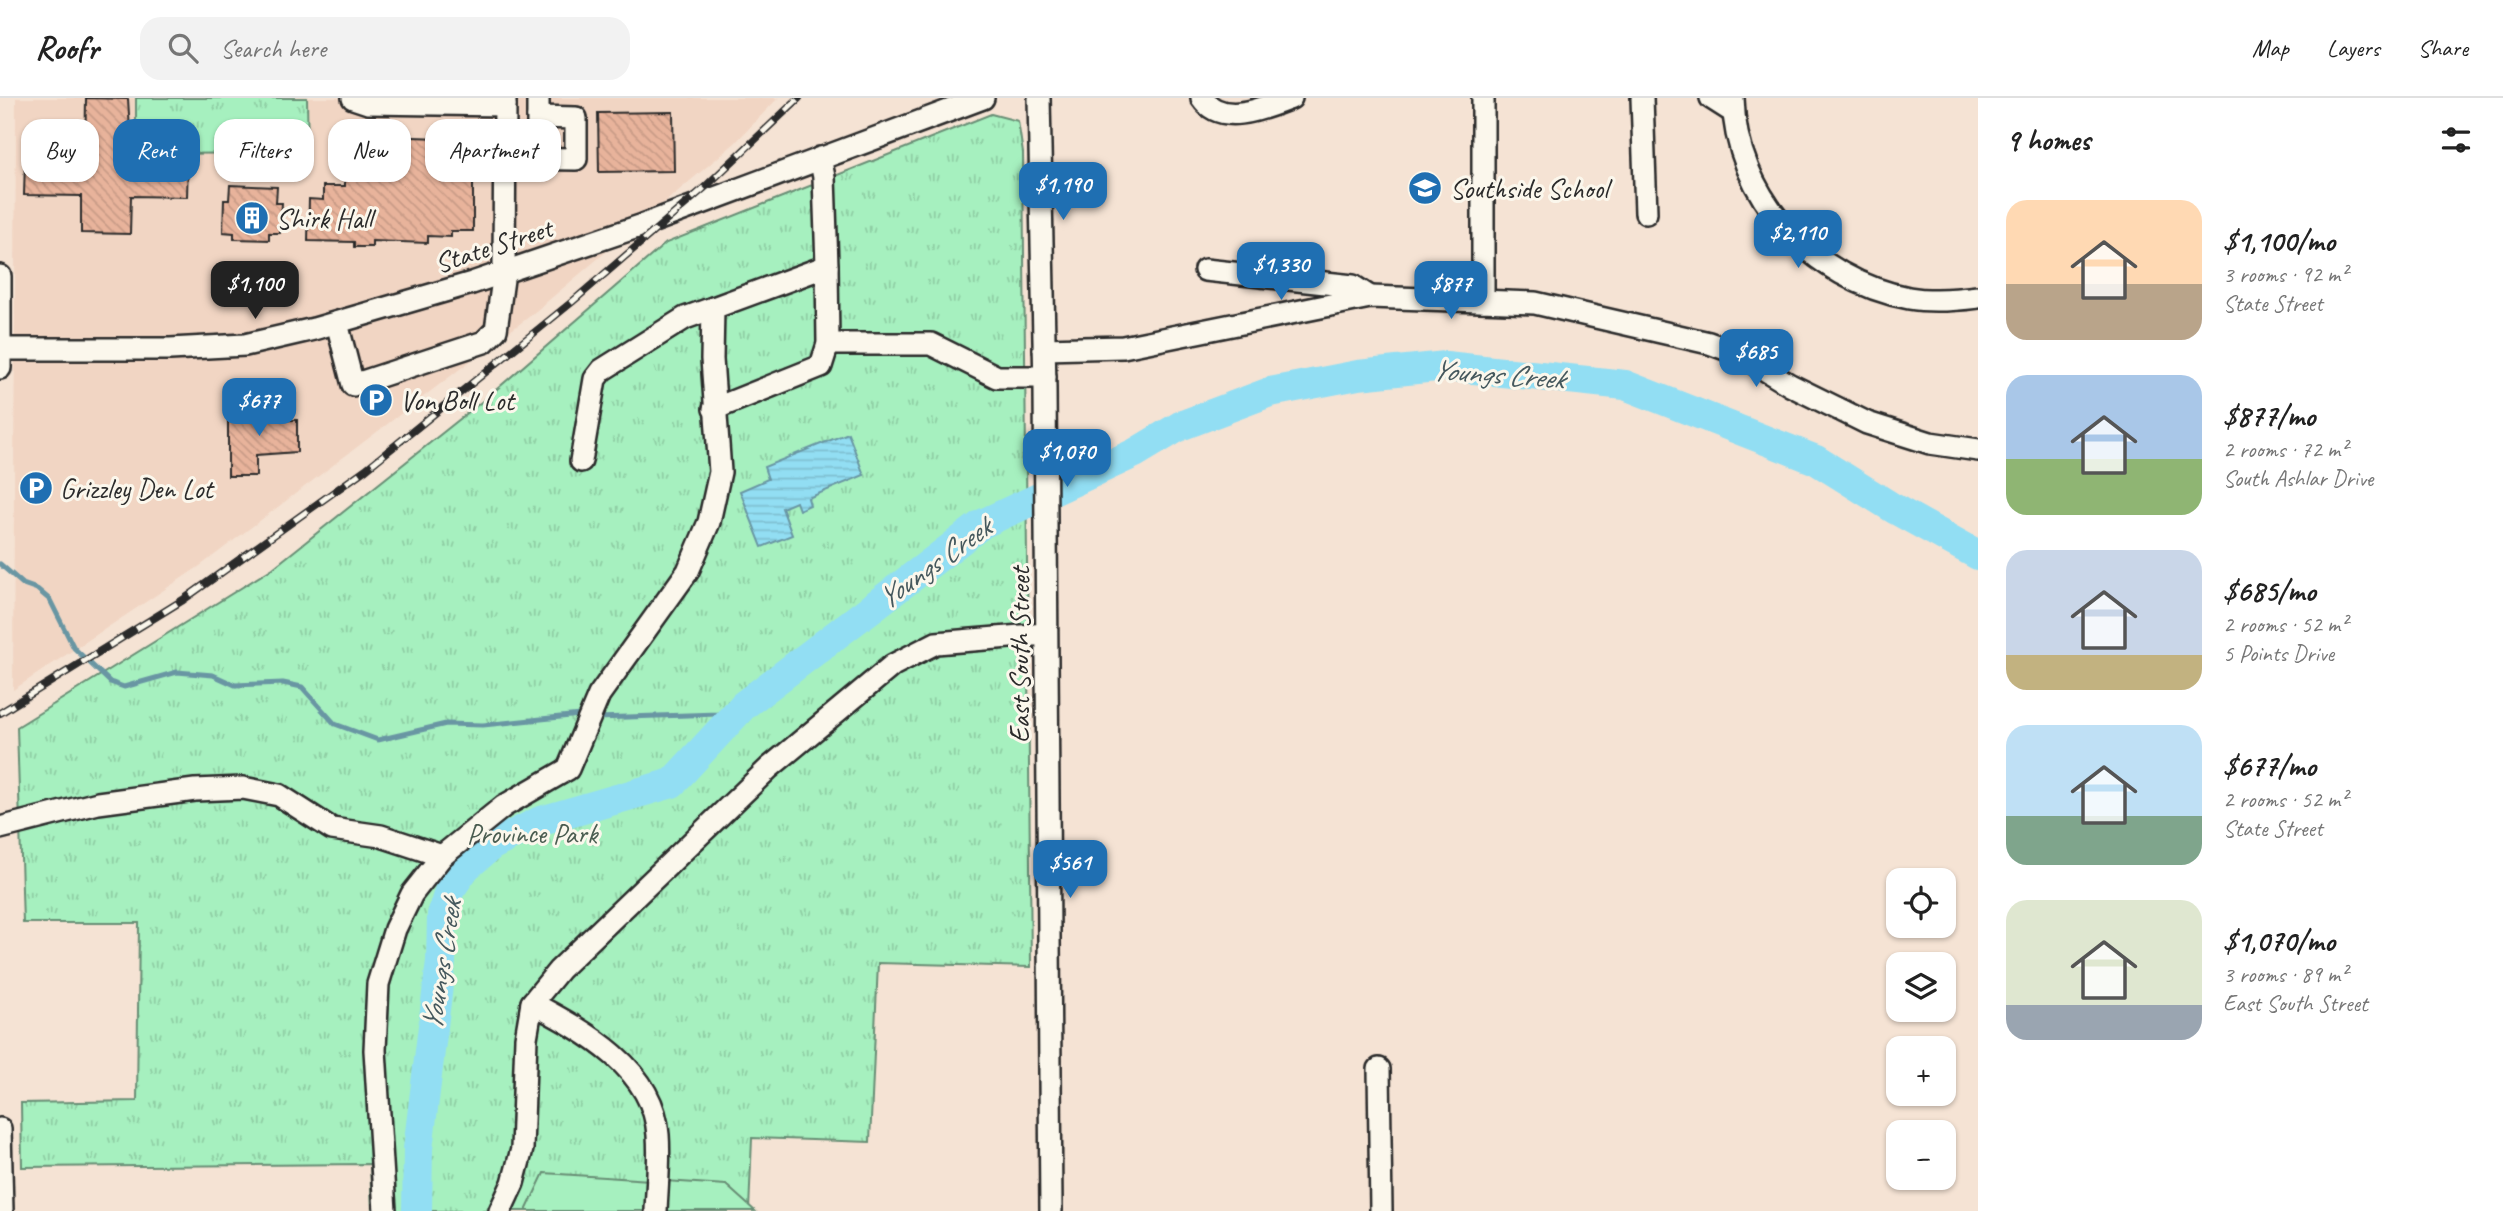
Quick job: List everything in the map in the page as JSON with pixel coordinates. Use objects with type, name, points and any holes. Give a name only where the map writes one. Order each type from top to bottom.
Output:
[{"type":"street","points":[[353,98],[368,103],[505,102]]},
{"type":"street","name":"State Street","points":[[0,349],[170,349],[245,345],[337,323],[504,272],[643,225],[983,98]]},
{"type":"street","name":"East South Street","points":[[1040,98],[1045,383],[1051,1211]]},
{"type":"street","points":[[1202,98],[1206,104],[1226,113],[1245,113],[1291,98]]},
{"type":"street","points":[[1483,98],[1483,301]]},
{"type":"street","points":[[1642,98],[1646,213]]},
{"type":"street","points":[[1711,98],[1733,105],[1740,146],[1763,198],[1790,235],[1816,258],[1845,276],[1899,295],[1945,300],[1978,297]]},
{"type":"street","points":[[538,108],[576,118],[576,159],[561,159]]},
{"type":"street","points":[[714,409],[821,366],[828,344],[824,177],[820,158]]},
{"type":"street","points":[[337,323],[353,385],[484,342],[496,330],[504,272],[505,182]]},
{"type":"street","points":[[581,461],[595,379],[603,370],[684,318],[827,266]]},
{"type":"street","points":[[1205,270],[1353,286],[1370,297]]},
{"type":"street","points":[[0,276],[0,368]]},
{"type":"street","points":[[1044,349],[1123,347],[1370,297],[1535,303],[1709,343],[1739,354],[1790,385],[1867,424],[1930,443],[1978,450]]},
{"type":"street","points":[[385,1211],[375,1049],[378,984],[395,929],[412,894],[442,856],[504,806],[568,769],[599,695],[688,571],[709,522],[720,472],[714,409],[713,308]]},
{"type":"street","points":[[828,344],[931,344],[997,377],[1045,383]]},
{"type":"street","points":[[500,1211],[513,1183],[522,1149],[526,1038],[532,1003],[559,970],[769,768],[893,666],[936,643],[1046,634]]},
{"type":"street","points":[[0,828],[98,803],[195,790],[243,788],[279,795],[332,829],[381,836],[442,856]]},
{"type":"street","points":[[532,1003],[568,1022],[611,1053],[637,1077],[652,1106],[658,1133],[656,1211]]},
{"type":"street","points":[[1379,1069],[1381,1211]]},
{"type":"street","points":[[0,1129],[2,1211]]},
{"type":"shaded area","points":[[16,98],[778,98],[735,143],[530,316],[200,566],[13,690]]},
{"type":"green space","points":[[136,98],[307,98],[307,119],[214,119],[214,154],[200,154],[200,119],[136,119]]},
{"type":"green space","name":"Province Park","points":[[991,114],[1018,121],[1023,153],[1031,967],[878,963],[870,1142],[752,1138],[749,1211],[372,1211],[370,1164],[22,1167],[21,1103],[137,1101],[139,923],[23,923],[17,727],[273,568],[490,395],[666,243]]},
{"type":"green space","points":[[544,1173],[726,1185],[755,1211],[526,1211]]},
{"type":"water","points":[[848,433],[864,475],[808,498],[810,505],[799,510],[796,502],[782,508],[792,535],[762,547],[740,491],[768,479],[764,467]]},
{"type":"building","points":[[86,98],[128,99],[129,119],[113,119],[113,182],[187,182],[187,197],[131,196],[130,234],[81,233],[81,196],[24,195],[24,182],[99,182],[99,119],[86,119]]},
{"type":"building","points":[[673,112],[674,171],[599,172],[598,113]]},
{"type":"building","points":[[411,137],[425,137],[425,182],[473,182],[473,231],[451,231],[451,237],[428,236],[428,243],[372,241],[372,247],[354,247],[354,242],[308,241],[309,199],[323,200],[323,186],[345,186],[345,182],[411,182]]},
{"type":"building","name":"Shirk Hall","points":[[230,185],[277,187],[276,203],[282,203],[280,233],[269,233],[269,240],[234,239],[234,233],[223,232],[224,200],[229,200]]},
{"type":"building","points":[[256,394],[278,415],[286,415],[286,420],[297,420],[297,452],[256,455],[256,476],[228,476],[228,420],[239,420],[239,415],[248,414],[256,408]]},
{"type":"waterway","name":"Youngs Creek","points":[[417,1211],[418,1149],[441,961],[442,915],[449,891],[466,867],[491,846],[538,822],[672,783],[744,705],[982,524],[1135,453],[1180,426],[1270,392],[1358,375],[1446,366],[1625,385],[1816,460],[1893,508],[1978,555]]},
{"type":"waterway","points":[[0,564],[23,584],[37,589],[50,600],[74,648],[110,682],[124,687],[177,672],[213,675],[235,685],[283,683],[302,687],[335,724],[378,740],[446,724],[483,725],[580,715]]},
{"type":"waterway","points":[[597,718],[718,714],[744,705]]},
{"type":"railway","points":[[0,713],[183,600],[366,469],[572,302],[703,189],[799,98]]},
{"type":"place","name":"Southside School","points":[[1425,188]]},
{"type":"place","name":"Shirk Hall","points":[[252,218]]},
{"type":"place","name":"Von Boll Lot","points":[[376,400]]},
{"type":"place","name":"Grizzley Den Lot","points":[[36,488]]}]
